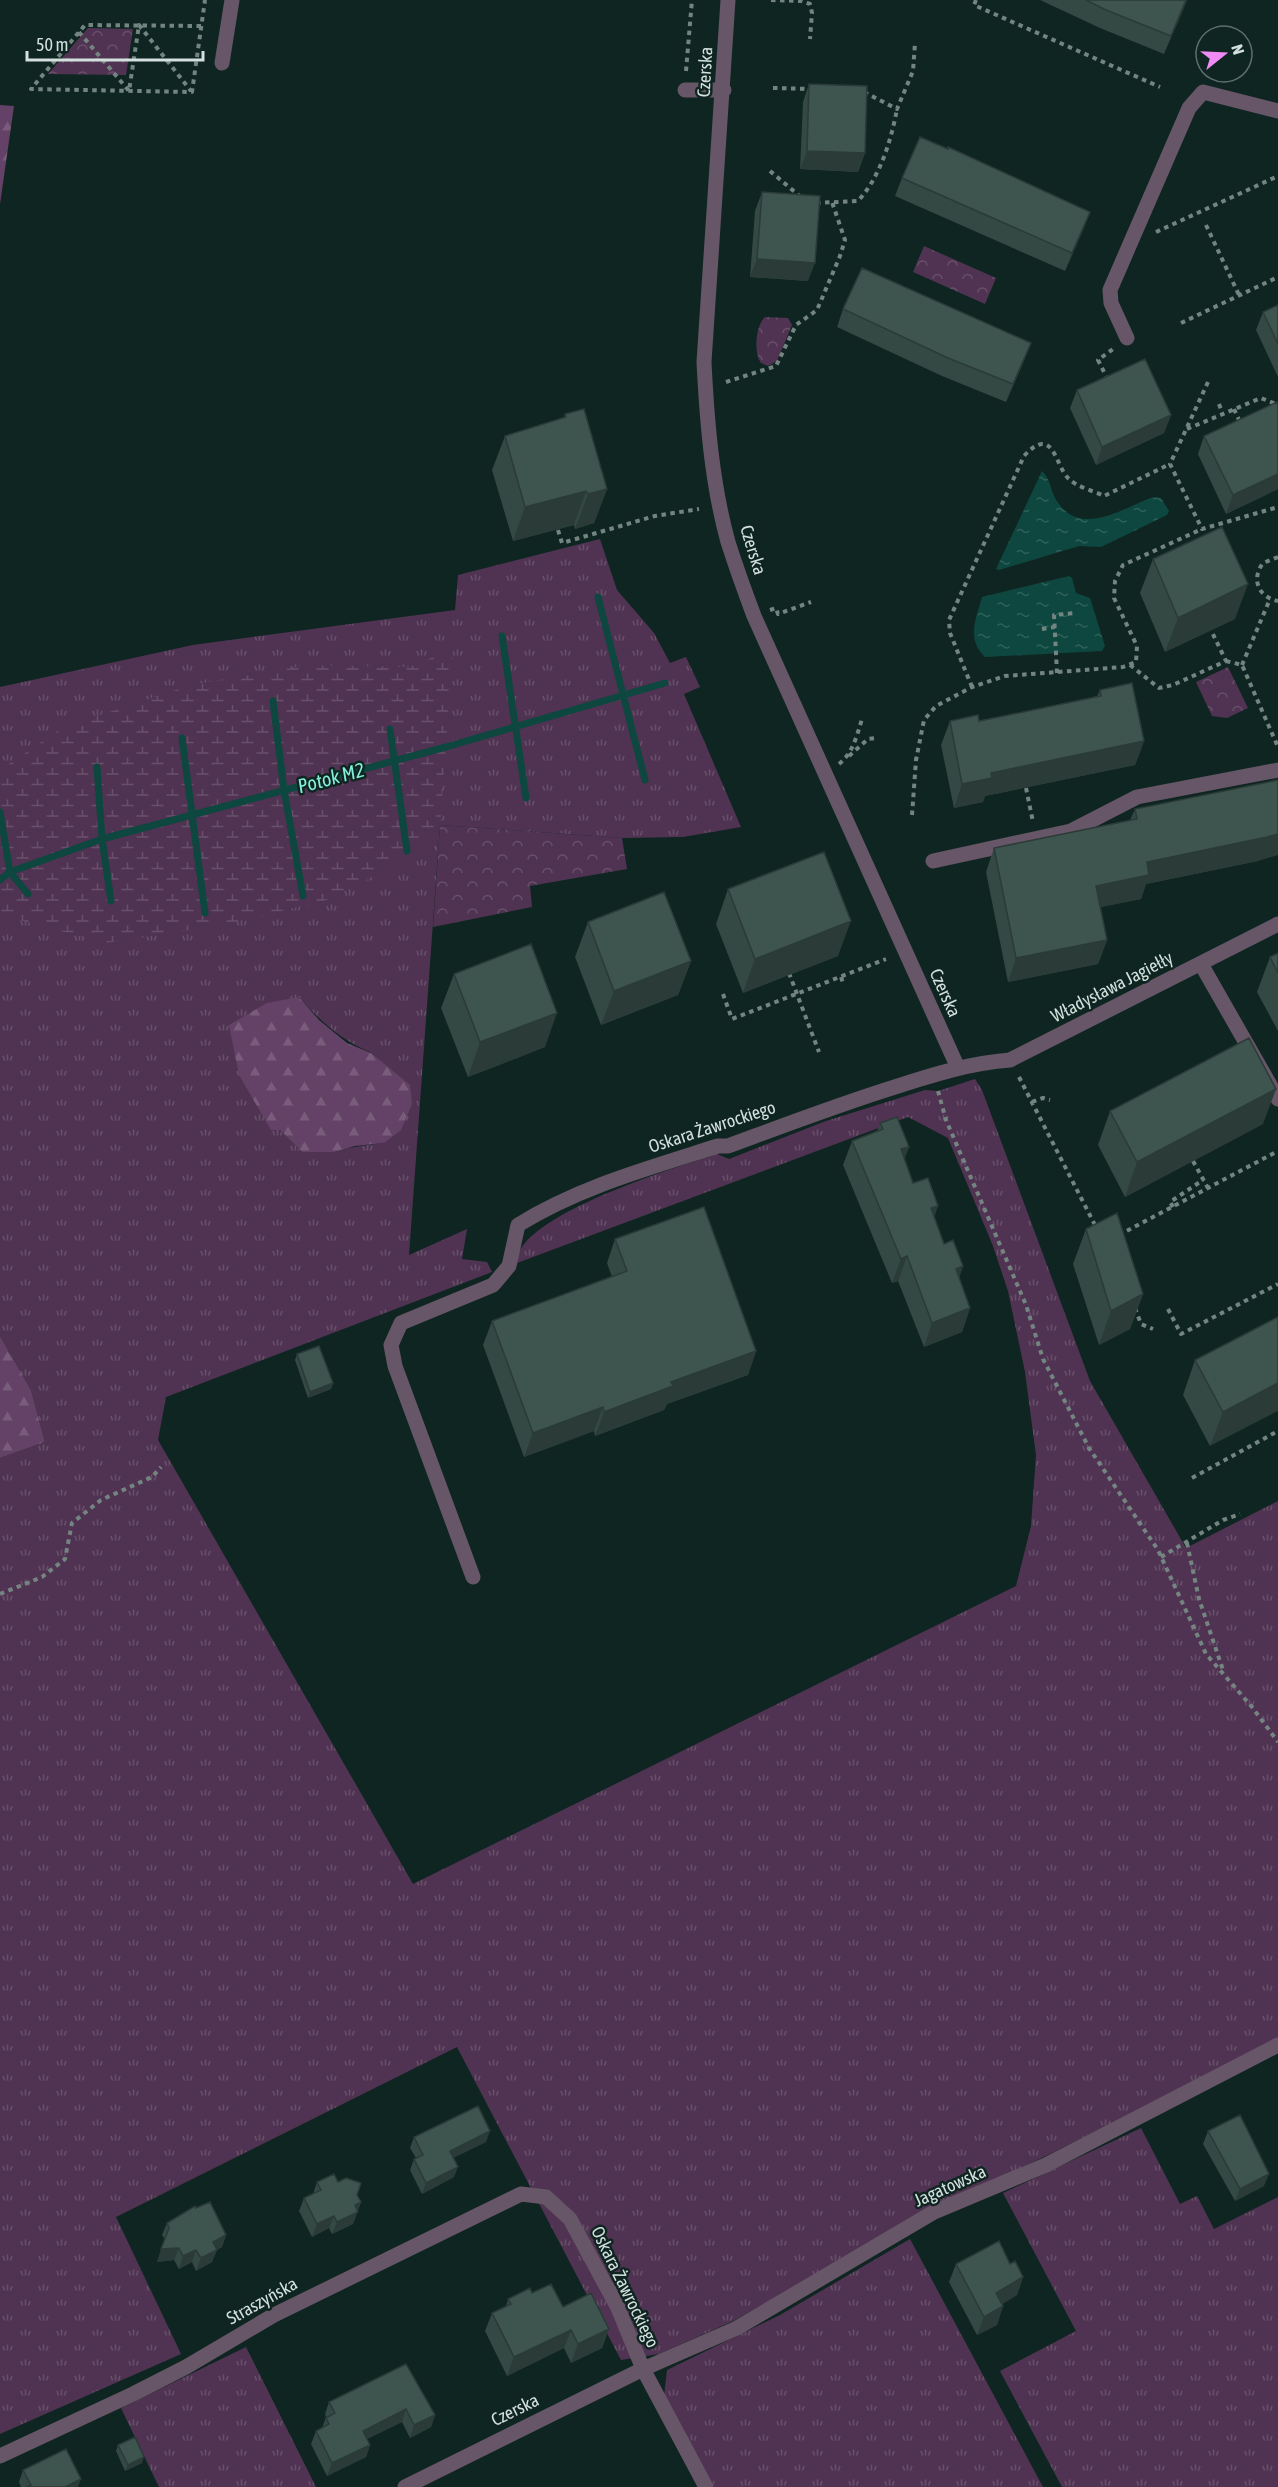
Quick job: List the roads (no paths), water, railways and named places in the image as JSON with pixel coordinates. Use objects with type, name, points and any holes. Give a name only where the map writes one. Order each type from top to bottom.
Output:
[{"type":"street","points":[[222,63],[232,0]]},
{"type":"street","name":"Czerska","points":[[728,0],[724,90],[704,362],[709,431],[728,541],[754,616],[958,1068]]},
{"type":"street","points":[[685,90],[724,90]]},
{"type":"street","points":[[1127,338],[1111,303],[1110,290],[1189,108],[1203,92],[1278,111]]},
{"type":"street","points":[[933,861],[1071,831],[1137,797],[1278,770]]},
{"type":"street","name":"Władysława Jagiełły","points":[[958,1068],[978,1063],[1010,1060],[1278,924]]},
{"type":"street","points":[[1201,964],[1278,1099]]},
{"type":"street","name":"Oskara Żawrockiego","points":[[473,1576],[395,1366],[391,1345],[401,1323],[493,1285],[509,1266],[518,1225],[549,1206],[621,1177],[717,1146],[728,1146],[835,1106],[958,1068]]},
{"type":"street","name":"Jagatowska","points":[[643,2369],[738,2328],[934,2212],[1046,2165],[1278,2045]]},
{"type":"street","name":"Straszyńska","points":[[0,2456],[134,2394],[186,2367],[274,2315],[521,2194],[546,2197]]},
{"type":"street","name":"Oskara Żawrockiego","points":[[546,2197],[570,2219],[618,2307],[643,2369],[706,2487]]},
{"type":"street","name":"Czerska","points":[[405,2487],[643,2369]]},
{"type":"water","points":[[1042,471],[1059,504],[1069,514],[1080,518],[1104,517],[1153,497],[1161,498],[1169,511],[1167,515],[1101,547],[1079,546],[996,569]]},
{"type":"water","points":[[1069,576],[1072,578],[1076,593],[1090,598],[1105,646],[1102,651],[985,657],[979,650],[974,636],[975,621],[982,597]]},
{"type":"waterway","points":[[598,597],[645,780]]},
{"type":"waterway","points":[[502,636],[526,798]]},
{"type":"waterway","name":"Potok M2","points":[[0,880],[10,872],[102,839],[446,747],[665,683]]},
{"type":"waterway","points":[[273,701],[284,790],[303,896]]},
{"type":"waterway","points":[[390,729],[407,851]]},
{"type":"waterway","points":[[182,738],[205,913]]},
{"type":"waterway","points":[[97,767],[102,839],[111,901]]},
{"type":"waterway","points":[[0,812],[10,872],[28,894]]}]
